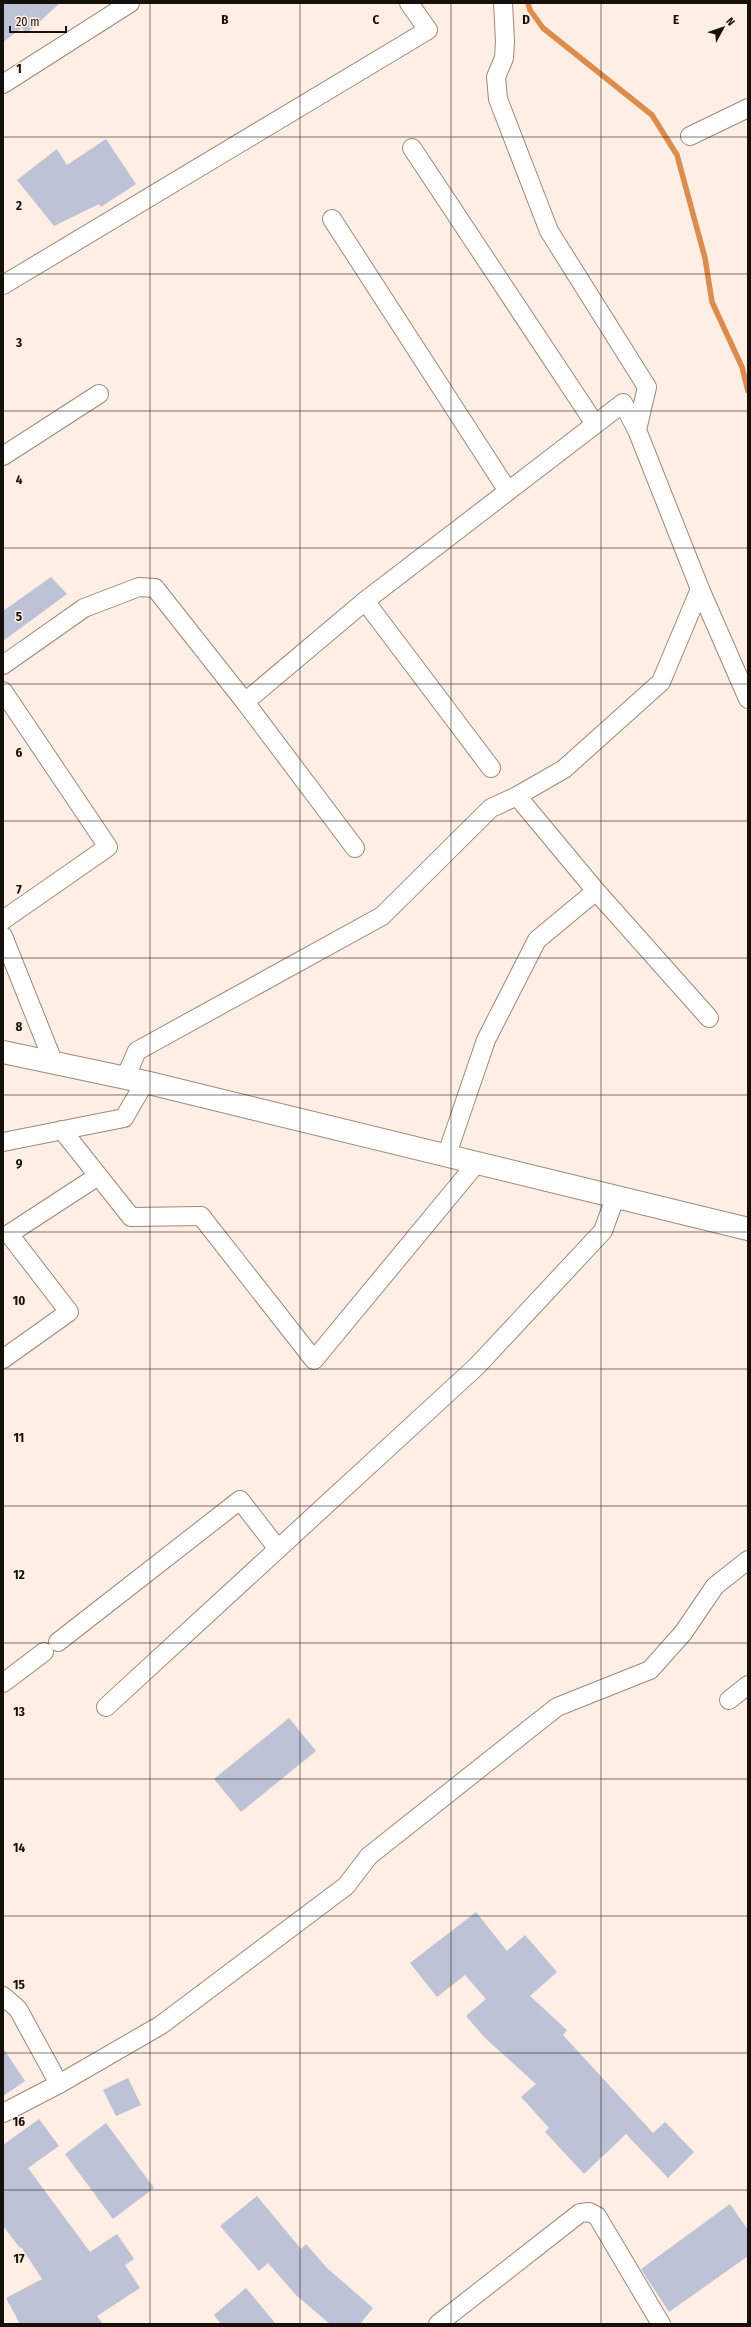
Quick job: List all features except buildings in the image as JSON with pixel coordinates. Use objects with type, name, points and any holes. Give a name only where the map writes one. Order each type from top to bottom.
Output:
[{"type":"main road","points":[[3,1052],[53,1061],[135,1080],[446,1157],[748,1229]]},
{"type":"street","points":[[3,84],[130,3]]},
{"type":"street","points":[[3,284],[428,30],[409,3]]},
{"type":"street","points":[[503,3],[505,41],[504,58],[496,76],[498,99],[549,231],[647,387],[637,430]]},
{"type":"street","points":[[690,136],[748,108]]},
{"type":"street","points":[[412,148],[595,424]]},
{"type":"street","points":[[332,219],[508,491]]},
{"type":"street","points":[[3,456],[99,394]]},
{"type":"street","points":[[245,702],[365,600],[623,403],[637,430],[700,589],[748,699]]},
{"type":"street","points":[[3,665],[84,608],[138,586],[155,588],[245,702],[355,848]]},
{"type":"street","points":[[3,1142],[124,1118],[135,1080],[137,1051],[382,916],[491,808],[517,796],[564,769],[661,682],[700,589]]},
{"type":"street","points":[[365,600],[491,768]]},
{"type":"street","points":[[3,691],[108,847],[3,920]]},
{"type":"street","points":[[517,796],[596,891],[709,1018]]},
{"type":"street","points":[[446,1157],[486,1040],[537,940],[596,891]]},
{"type":"street","points":[[3,936],[53,1061]]},
{"type":"street","points":[[62,1130],[131,1217],[201,1216],[314,1360],[476,1164]]},
{"type":"street","points":[[3,1359],[69,1312],[9,1234],[98,1176]]},
{"type":"street","points":[[106,1707],[477,1366],[603,1230],[615,1198]]},
{"type":"street","points":[[3,1683],[240,1500],[278,1549]]},
{"type":"street","points":[[3,2113],[59,2084],[161,2025],[346,1886],[369,1856],[557,1707],[650,1670],[683,1633],[715,1586],[748,1560]]},
{"type":"street","points":[[729,1700],[748,1685]]},
{"type":"street","points":[[3,1996],[18,2009],[59,2084]]},
{"type":"street","points":[[438,2324],[580,2213],[589,2212],[597,2216],[661,2324]]},
{"type":"waterway","points":[[528,3],[530,10],[543,28],[652,115],[677,155],[705,258],[712,302],[742,367],[748,391]]}]
